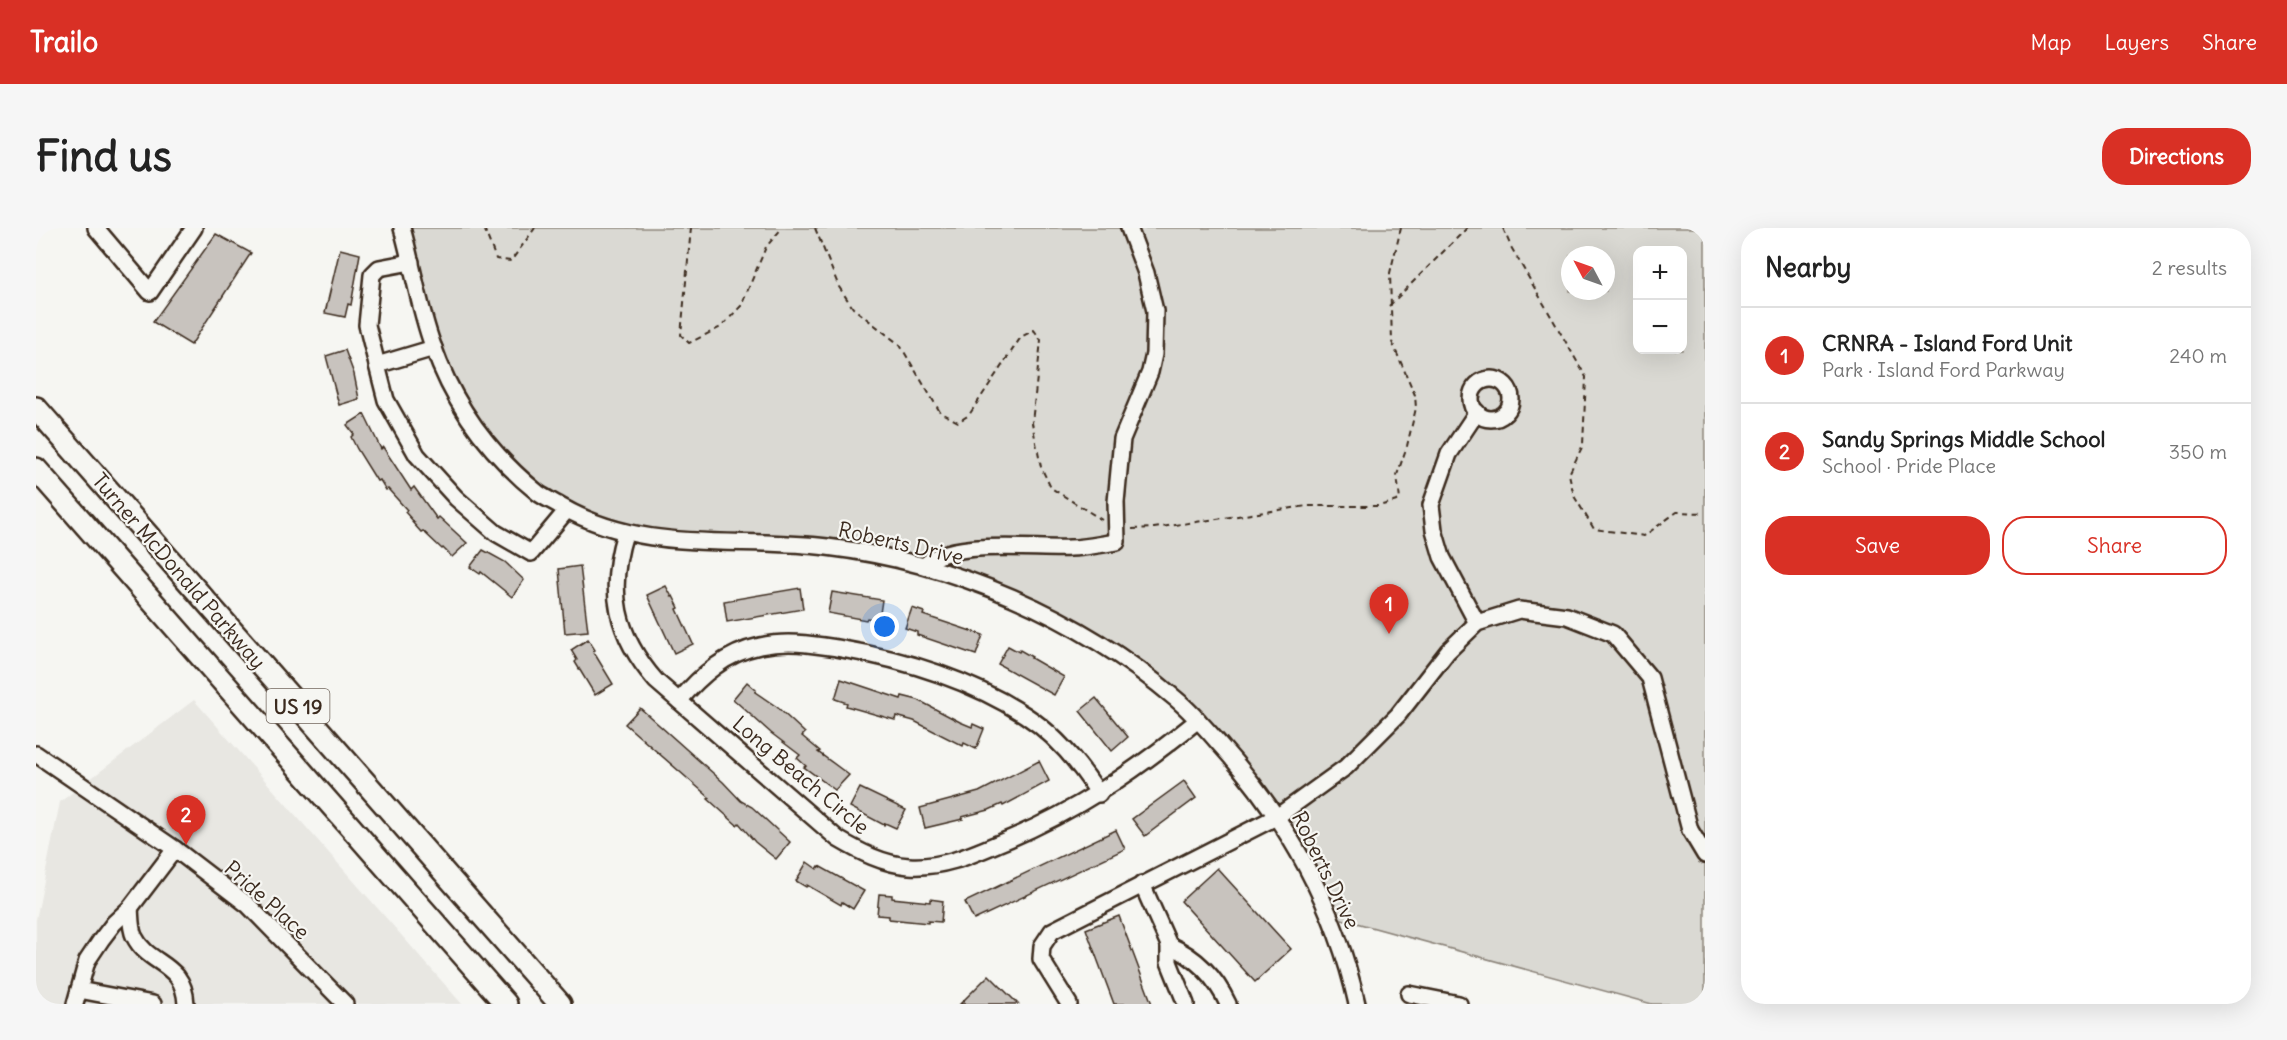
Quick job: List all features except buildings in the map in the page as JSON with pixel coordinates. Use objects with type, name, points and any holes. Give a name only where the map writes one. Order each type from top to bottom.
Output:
[{"type":"highway","name":"Turner McDonald Parkway","points":[[36,408],[560,1004]]},
{"type":"highway","name":"Turner McDonald Parkway","points":[[36,469],[506,1004]]},
{"type":"street","points":[[96,228],[150,292],[194,228]]},
{"type":"street","name":"Roberts Drive","points":[[402,228],[434,348],[446,379],[467,417],[501,459],[541,495],[581,518],[625,533],[674,541],[826,547],[925,566],[1002,593],[1074,628],[1141,672],[1198,720],[1246,774],[1278,816],[1327,912],[1351,977],[1357,1004]]},
{"type":"street","points":[[925,566],[939,556],[961,549],[1071,548],[1117,542],[1116,502],[1122,439],[1150,372],[1154,354],[1155,311],[1146,273],[1129,228]]},
{"type":"street","points":[[411,262],[379,268],[372,275],[367,325],[386,400],[417,455],[456,498],[496,533],[531,552],[567,510]]},
{"type":"street","points":[[377,365],[434,348]]},
{"type":"street","points":[[1477,412],[1449,454],[1431,505],[1434,530],[1442,557],[1477,623]]},
{"type":"street","name":"Long Beach Circle","points":[[625,533],[618,556],[615,579],[616,602],[630,645],[642,665],[838,839],[864,854],[890,863],[927,866],[961,859],[1032,830],[1099,794],[1150,760],[1198,720]]},
{"type":"street","points":[[1069,1004],[1041,959],[1042,946],[1052,930],[1278,816],[1346,767],[1398,715],[1448,651],[1477,623],[1519,610],[1567,616],[1613,634],[1650,678],[1690,830],[1705,855]]},
{"type":"street","points":[[679,700],[694,682],[714,666],[737,653],[760,646],[800,643],[872,654],[950,678],[1024,715],[1066,750],[1099,794]]},
{"type":"street","name":"Pride Place","points":[[36,754],[175,849],[248,905],[345,1004]]},
{"type":"street","points":[[153,1004],[77,997],[87,961],[114,923],[130,908],[175,849]]},
{"type":"street","points":[[1142,884],[1169,945],[1169,962],[1186,1004]]},
{"type":"street","points":[[130,908],[135,938],[144,949],[177,974],[186,990],[186,1004]]},
{"type":"street","points":[[1169,945],[1189,954],[1221,988],[1228,1004]]},
{"type":"street","points":[[1409,994],[1460,1004]]},
{"type":"path","points":[[484,228],[496,259],[511,261],[535,228]]},
{"type":"path","points":[[691,228],[681,335],[689,344],[721,327],[741,306],[766,247],[782,228]]},
{"type":"path","points":[[815,228],[839,287],[853,308],[900,345],[940,412],[958,422],[969,415],[1021,337],[1034,330],[1041,340],[1032,423],[1041,467],[1051,488],[1116,529],[1154,528],[1307,506],[1379,506],[1400,500],[1397,475],[1416,408],[1415,395],[1392,342],[1389,306],[1390,273],[1401,228]]},
{"type":"path","points":[[1389,306],[1467,228]]},
{"type":"path","points":[[1503,228],[1511,248],[1586,377],[1584,445],[1569,474],[1574,496],[1594,528],[1644,536],[1677,512],[1705,513]]},
{"type":"shaded area","points":[[398,228],[1705,228],[1705,1004],[1652,1004],[1331,916],[1228,750],[1138,672],[1009,597],[891,558],[611,529],[521,476],[459,409]]},
{"type":"shaded area","points":[[194,700],[462,1004],[36,1004],[36,920],[60,802]]},
{"type":"place","name":"CRNRA - Island Ford Unit","points":[[1389,634]]},
{"type":"place","name":"Sandy Springs Middle School","points":[[186,845]]}]
